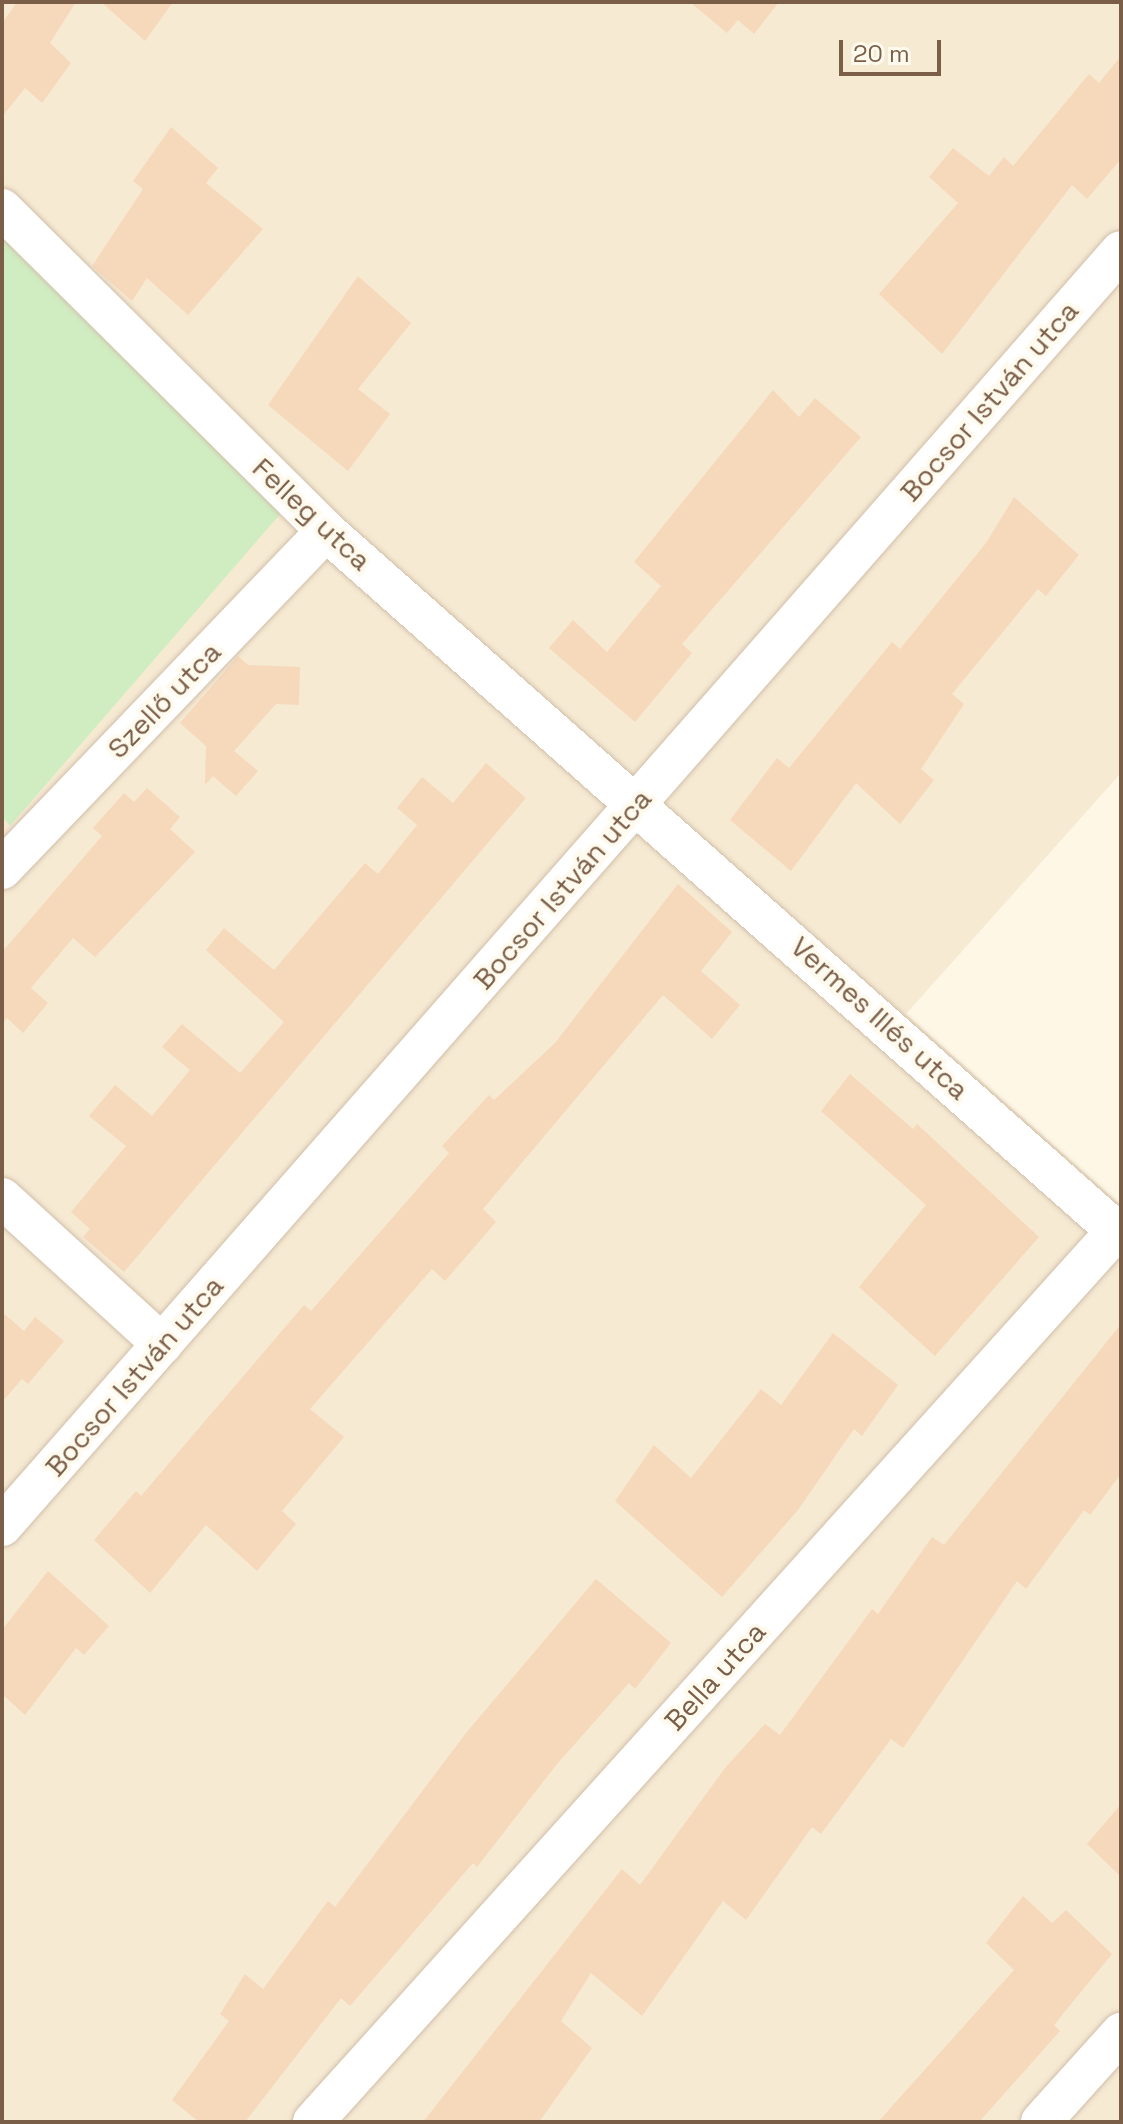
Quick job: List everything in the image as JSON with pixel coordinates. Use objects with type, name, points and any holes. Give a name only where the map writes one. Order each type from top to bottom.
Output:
[{"type":"street","name":"Felleg utca","points":[[2,209],[326,531],[638,802]]},
{"type":"street","name":"Bocsor István utca","points":[[2,1526],[1121,251]]},
{"type":"street","name":"Szellő utca","points":[[2,869],[326,531]]},
{"type":"street","name":"Vermes Illés utca","points":[[638,802],[1119,1233]]},
{"type":"street","points":[[2,1198],[162,1344]]},
{"type":"street","name":"Bella utca","points":[[313,2122],[1119,1233]]},
{"type":"street","points":[[1041,2122],[1121,2033]]},
{"type":"shaded area","points":[[2,2],[1121,2],[1121,773],[906,1014],[1121,1205],[1121,2122],[2,2122]]},
{"type":"green space","points":[[2,236],[288,505],[10,826],[2,816]]},
{"type":"building","points":[[17,2],[76,2],[50,43],[71,63],[42,103],[25,88],[2,117],[2,23]]},
{"type":"building","points":[[101,2],[173,2],[145,41]]},
{"type":"building","points":[[690,2],[779,2],[754,34],[738,20],[727,33]]},
{"type":"building","points":[[1121,56],[1121,159],[1087,199],[1072,185],[942,354],[879,294],[958,203],[929,177],[953,148],[989,176],[1004,157],[1013,166],[1089,74],[1099,83]]},
{"type":"building","points":[[171,127],[218,168],[206,183],[263,229],[188,315],[147,278],[132,301],[92,266],[143,189],[133,181]]},
{"type":"building","points":[[358,276],[411,323],[358,389],[390,414],[348,471],[268,405]]},
{"type":"building","points":[[773,390],[799,417],[815,398],[861,437],[682,644],[692,653],[635,722],[549,648],[573,620],[607,652],[661,586],[634,562]]},
{"type":"building","points":[[1014,497],[1079,555],[1046,596],[1038,589],[952,694],[964,704],[921,769],[934,780],[900,824],[856,783],[791,871],[730,820],[777,758],[789,768],[892,642],[900,649],[986,543]]},
{"type":"building","points":[[238,656],[248,665],[300,667],[299,705],[276,704],[234,751],[258,771],[236,796],[213,776],[205,785],[206,746],[180,723]]},
{"type":"building","points":[[486,763],[526,798],[124,1272],[83,1237],[90,1229],[71,1212],[126,1146],[89,1116],[115,1085],[152,1116],[190,1070],[162,1047],[182,1024],[240,1073],[284,1022],[206,950],[224,928],[274,970],[365,863],[378,874],[417,825],[397,808],[422,777],[453,803]]},
{"type":"building","points":[[147,788],[180,817],[170,829],[195,852],[95,957],[73,938],[31,988],[48,1003],[23,1033],[7,1018],[2,1024],[2,952],[102,836],[93,828],[124,793],[134,802]]},
{"type":"building","points":[[678,884],[732,932],[701,971],[740,1005],[712,1039],[663,995],[483,1209],[496,1222],[445,1281],[432,1269],[310,1409],[344,1437],[282,1511],[296,1524],[257,1571],[206,1525],[150,1593],[94,1540],[136,1491],[141,1496],[304,1305],[311,1311],[449,1153],[442,1146],[489,1095],[494,1100],[555,1043]]},
{"type":"building","points":[[850,1074],[913,1129],[917,1124],[1039,1237],[935,1356],[859,1287],[926,1205],[821,1111]]},
{"type":"building","points":[[2,1312],[24,1331],[35,1317],[64,1341],[28,1384],[22,1379],[2,1402]]},
{"type":"building","points":[[1121,1324],[1121,1474],[1090,1515],[1084,1510],[1026,1589],[1017,1581],[903,1748],[891,1739],[821,1834],[812,1827],[746,1920],[723,1901],[642,2016],[591,1973],[561,2021],[592,2048],[539,2122],[423,2122],[622,1869],[640,1885],[725,1768],[765,1724],[780,1735],[872,1609],[878,1614],[932,1537],[944,1545]]},
{"type":"building","points":[[833,1333],[898,1385],[862,1436],[854,1429],[798,1510],[722,1597],[615,1501],[654,1445],[691,1478],[761,1389],[781,1405]]},
{"type":"building","points":[[48,1571],[109,1626],[84,1655],[76,1648],[25,1715],[2,1694],[2,1630]]},
{"type":"building","points":[[596,1579],[671,1643],[635,1689],[629,1683],[557,1764],[477,1867],[473,1863],[350,2006],[341,1998],[245,2122],[199,2122],[172,2100],[229,2021],[220,2014],[245,1974],[263,1989],[328,1901],[335,1907],[466,1733]]},
{"type":"building","points":[[1121,1804],[1121,1877],[1087,1844]]},
{"type":"building","points":[[1023,1896],[1052,1923],[1066,1910],[1112,1954],[1054,2025],[1060,2031],[979,2122],[878,2122],[1014,1970],[986,1943]]}]
